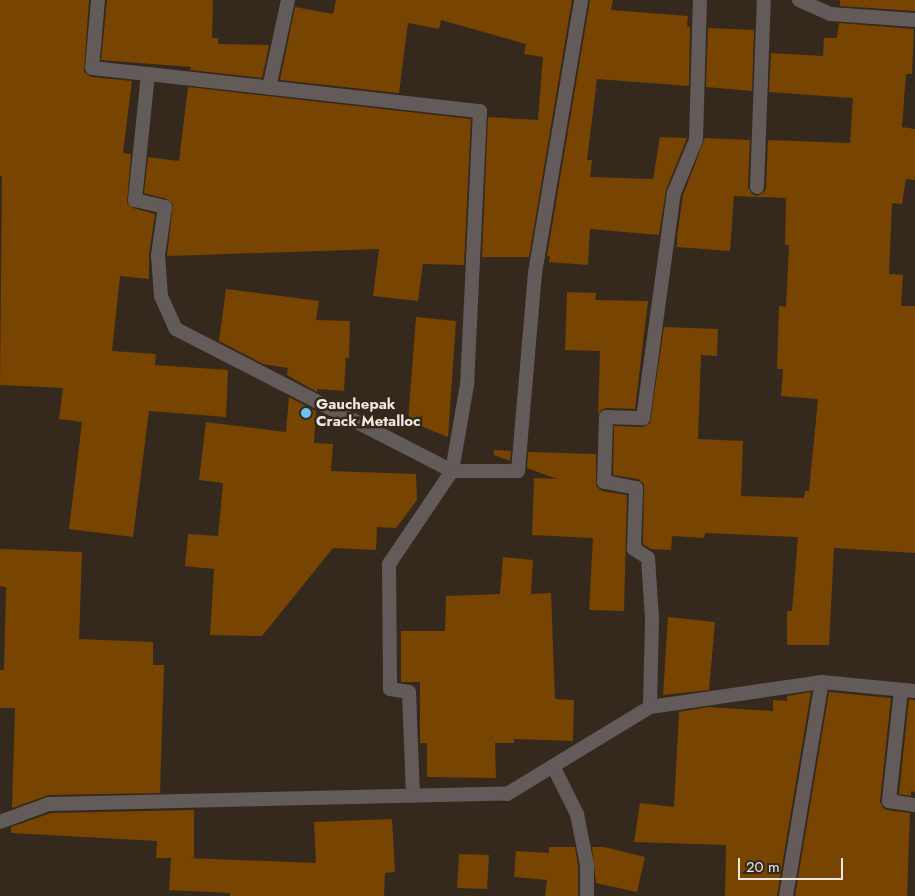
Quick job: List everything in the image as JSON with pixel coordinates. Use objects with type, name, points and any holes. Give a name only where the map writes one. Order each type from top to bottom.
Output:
[{"type":"street","points":[[98,0],[92,68],[480,111],[467,385],[452,471],[389,564],[390,689],[409,692],[413,796]]},
{"type":"street","points":[[269,88],[288,0]]},
{"type":"street","points":[[148,74],[135,200],[164,207],[158,255],[161,296],[176,329],[452,471],[518,471],[536,273],[581,0]]},
{"type":"street","points":[[650,707],[652,618],[648,558],[634,549],[636,488],[604,482],[606,417],[643,418],[674,193],[696,140],[700,0]]},
{"type":"street","points":[[757,187],[764,0]]},
{"type":"street","points":[[799,0],[915,20]]},
{"type":"street","points":[[786,896],[822,682]]},
{"type":"street","points":[[0,822],[49,804],[507,794],[650,707],[822,682],[915,691]]},
{"type":"street","points":[[901,690],[889,801],[915,805]]},
{"type":"street","points":[[553,766],[577,814],[587,865],[588,896]]},
{"type":"building","points":[[0,0],[89,0],[84,72],[91,77],[132,81],[123,153],[131,154],[127,203],[133,208],[155,214],[149,254],[149,279],[120,276],[112,351],[156,354],[155,365],[228,370],[226,417],[149,411],[133,537],[69,529],[82,422],[59,419],[63,388],[0,385],[2,176],[0,176]]},
{"type":"building","points":[[107,0],[213,0],[212,38],[218,38],[218,44],[269,45],[262,78],[190,70],[191,67],[101,60]]},
{"type":"building","points":[[336,0],[572,0],[529,257],[482,257],[488,117],[538,120],[543,57],[524,54],[526,44],[441,20],[439,29],[408,23],[399,93],[280,80],[295,7],[333,14]]},
{"type":"building","points":[[590,0],[613,0],[611,10],[688,16],[687,27],[690,27],[689,86],[597,79],[587,160],[592,160],[590,177],[653,179],[660,137],[687,138],[666,190],[659,235],[590,229],[588,265],[549,262],[550,256],[547,256]]},
{"type":"building","points":[[840,0],[915,0],[915,11],[840,6]]},
{"type":"building","points":[[839,23],[914,29],[912,74],[906,74],[902,127],[915,129],[915,180],[906,179],[902,204],[892,203],[889,274],[903,275],[901,306],[915,306],[915,553],[834,548],[829,645],[787,645],[787,611],[792,611],[798,537],[705,533],[704,538],[672,536],[671,550],[651,549],[643,544],[644,484],[638,479],[613,475],[614,426],[643,427],[650,423],[664,327],[718,329],[717,356],[701,355],[698,439],[743,441],[741,496],[804,498],[805,491],[809,491],[818,399],[781,396],[783,369],[777,369],[779,306],[786,307],[789,245],[785,245],[786,198],[734,196],[730,251],[677,247],[677,237],[683,195],[705,138],[750,140],[748,187],[752,194],[757,196],[764,192],[766,188],[768,140],[850,143],[853,98],[769,92],[771,53],[823,56],[824,38],[837,38]]},
{"type":"building","points":[[708,28],[754,30],[752,91],[706,87]]},
{"type":"building","points":[[188,87],[471,119],[464,265],[423,264],[418,301],[373,296],[379,249],[167,256],[173,204],[167,199],[144,193],[148,157],[179,161]]},
{"type":"building","points":[[226,289],[319,301],[316,320],[350,321],[349,358],[346,358],[344,391],[317,389],[317,392],[287,375],[288,368],[263,364],[219,341]]},
{"type":"building","points":[[567,292],[596,293],[595,300],[648,301],[635,409],[606,408],[601,410],[598,415],[600,351],[565,350]]},
{"type":"building","points":[[416,317],[456,321],[448,437],[408,421]]},
{"type":"building","points":[[289,397],[316,411],[314,443],[333,444],[331,471],[416,474],[417,500],[396,528],[377,527],[376,550],[333,548],[262,636],[210,635],[214,569],[185,566],[188,534],[218,536],[223,483],[199,480],[206,422],[286,432]]},
{"type":"building","points":[[494,450],[511,451],[510,461],[494,455]]},
{"type":"building","points":[[528,452],[596,454],[596,486],[602,491],[627,495],[624,611],[589,610],[593,538],[532,535],[534,478],[557,479],[527,468]]},
{"type":"building","points":[[0,549],[82,552],[79,639],[153,642],[153,665],[164,665],[160,793],[49,795],[12,808],[15,708],[0,708],[0,670],[4,670],[6,587],[0,586]]},
{"type":"building","points":[[503,557],[533,560],[531,594],[551,593],[555,699],[574,700],[573,741],[514,739],[514,743],[495,743],[496,778],[427,777],[427,743],[420,743],[420,682],[401,682],[401,631],[445,631],[446,596],[500,594]]},
{"type":"building","points":[[668,617],[715,622],[709,690],[663,695]]},
{"type":"building","points":[[811,692],[777,896],[725,896],[726,845],[634,842],[640,803],[674,807],[679,712],[708,707],[773,711],[773,700],[787,701],[787,696]]},
{"type":"building","points":[[829,692],[891,698],[880,801],[883,808],[887,810],[910,813],[907,896],[795,896]]},
{"type":"building","points":[[909,699],[915,700],[915,792],[911,791],[911,796],[899,794]]},
{"type":"building","points":[[194,810],[194,858],[188,858],[316,863],[314,822],[392,819],[395,872],[385,873],[384,896],[230,896],[230,893],[169,890],[171,858],[156,858],[157,841],[11,833],[11,827],[51,813]]},
{"type":"building","points":[[549,847],[575,847],[578,866],[578,896],[545,896],[547,880],[514,877],[516,851],[549,853]]},
{"type":"building","points":[[592,847],[604,847],[645,857],[637,892],[596,883]]},
{"type":"building","points":[[459,854],[489,855],[487,889],[457,888]]},
{"type":"place","name":"Gauchepak Crack Metalloc","points":[[306,413]]}]
